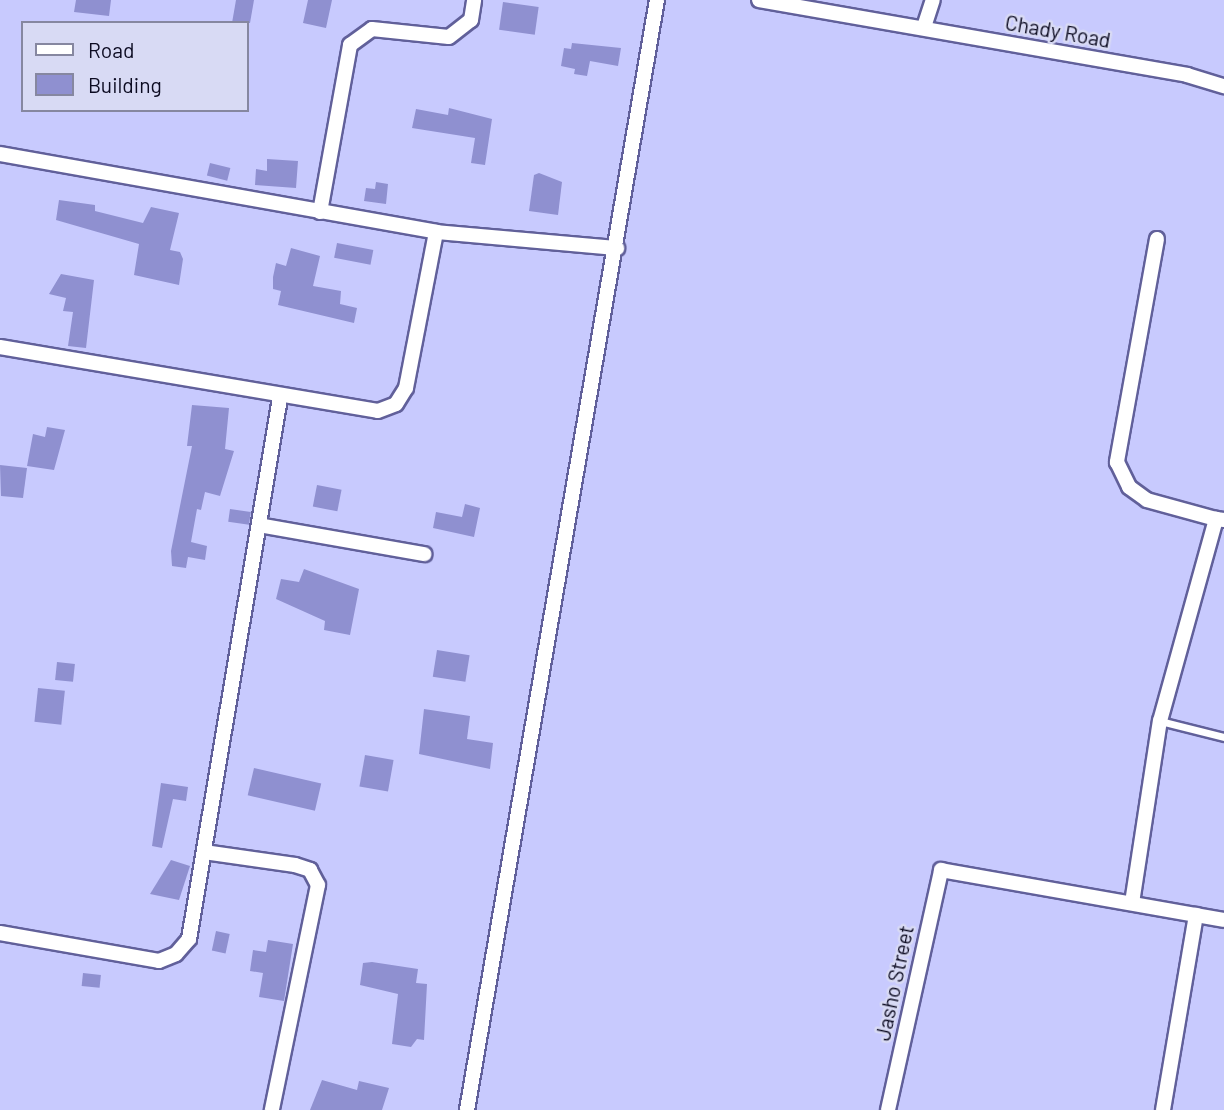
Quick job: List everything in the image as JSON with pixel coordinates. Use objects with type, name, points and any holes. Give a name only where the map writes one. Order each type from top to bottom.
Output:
[{"type":"street","points":[[320,212],[350,45],[372,29],[449,37],[471,20],[474,0]]},
{"type":"street","points":[[467,1110],[617,248],[657,0]]},
{"type":"street","name":"Chady Road","points":[[759,0],[837,6],[924,27],[1186,75],[1224,86]]},
{"type":"street","points":[[924,27],[933,0]]},
{"type":"street","points":[[0,154],[436,232],[617,248]]},
{"type":"street","points":[[0,347],[280,398],[378,411],[396,404],[406,388],[436,232]]},
{"type":"street","points":[[1157,239],[1117,462],[1129,487],[1147,500],[1220,520],[1160,721],[1132,903],[1224,920]]},
{"type":"street","points":[[0,933],[159,961],[176,954],[189,940],[280,398]]},
{"type":"street","points":[[259,524],[424,554]]},
{"type":"street","points":[[204,852],[295,865],[310,870],[318,885],[272,1110]]},
{"type":"street","name":"Jasho Street","points":[[888,1110],[938,875],[946,868],[1132,903]]},
{"type":"street","points":[[1163,1110],[1196,915]]},
{"type":"lane","points":[[1160,721],[1224,737]]},
{"type":"building","points":[[76,0],[111,0],[109,16],[74,12]]},
{"type":"building","points":[[236,0],[254,0],[250,23],[232,21]]},
{"type":"building","points":[[308,0],[332,0],[326,28],[303,23]]},
{"type":"building","points":[[503,2],[539,7],[535,35],[499,30]]},
{"type":"building","points":[[572,43],[621,48],[618,66],[590,61],[587,76],[574,74],[575,69],[561,66],[564,48],[571,49]]},
{"type":"building","points":[[449,108],[492,119],[485,165],[471,163],[475,138],[412,128],[416,109],[448,115]]},
{"type":"building","points":[[267,159],[298,161],[296,188],[255,185],[256,169],[267,171]]},
{"type":"building","points":[[210,163],[230,168],[227,181],[207,176]]},
{"type":"building","points":[[539,173],[562,182],[558,215],[529,211],[534,175]]},
{"type":"building","points":[[376,182],[388,184],[386,204],[364,201],[366,188],[375,189]]},
{"type":"building","points":[[59,200],[95,205],[95,211],[143,223],[151,207],[179,213],[170,250],[180,252],[183,259],[179,285],[134,275],[139,244],[56,220]]},
{"type":"building","points":[[337,243],[373,250],[370,265],[334,258]]},
{"type":"building","points":[[291,248],[320,256],[313,286],[341,291],[340,304],[357,308],[354,323],[278,305],[281,291],[273,289],[276,263],[286,266]]},
{"type":"building","points":[[61,274],[94,280],[86,348],[68,346],[73,312],[63,311],[66,298],[49,294]]},
{"type":"building","points":[[192,405],[229,408],[225,449],[234,451],[220,496],[205,492],[201,510],[197,509],[191,542],[207,546],[205,560],[188,557],[186,568],[172,566],[171,551],[192,446],[187,446]]},
{"type":"building","points":[[47,427],[65,430],[54,470],[27,466],[33,434],[45,437]]},
{"type":"building","points":[[0,465],[27,468],[23,498],[1,496]]},
{"type":"building","points":[[317,485],[342,490],[337,511],[313,507]]},
{"type":"building","points":[[465,504],[480,508],[474,537],[433,528],[436,512],[462,517]]},
{"type":"building","points":[[230,509],[251,512],[249,525],[228,522]]},
{"type":"building","points":[[304,569],[359,589],[350,635],[324,630],[325,621],[276,599],[281,579],[299,582]]},
{"type":"building","points":[[437,650],[470,655],[465,682],[433,677]]},
{"type":"building","points":[[57,662],[75,664],[73,682],[55,680]]},
{"type":"building","points":[[38,688],[65,691],[61,725],[34,722]]},
{"type":"building","points":[[424,709],[470,716],[467,739],[493,743],[490,769],[419,754]]},
{"type":"building","points":[[365,755],[394,760],[388,792],[359,787]]},
{"type":"building","points":[[254,768],[321,784],[315,811],[248,795]]},
{"type":"building","points":[[161,783],[188,787],[186,801],[173,799],[162,848],[152,846]]},
{"type":"building","points":[[171,860],[190,866],[179,900],[150,894]]},
{"type":"building","points":[[216,931],[230,934],[226,953],[212,951]]},
{"type":"building","points":[[268,940],[293,944],[284,1001],[259,997],[263,973],[250,971],[253,950],[266,952]]},
{"type":"building","points":[[363,963],[418,969],[416,983],[427,984],[424,1040],[417,1039],[411,1047],[392,1044],[398,994],[360,985]]},
{"type":"building","points":[[83,973],[101,975],[100,988],[82,986]]},
{"type":"building","points":[[322,1080],[357,1090],[359,1081],[389,1088],[382,1110],[310,1110]]}]
